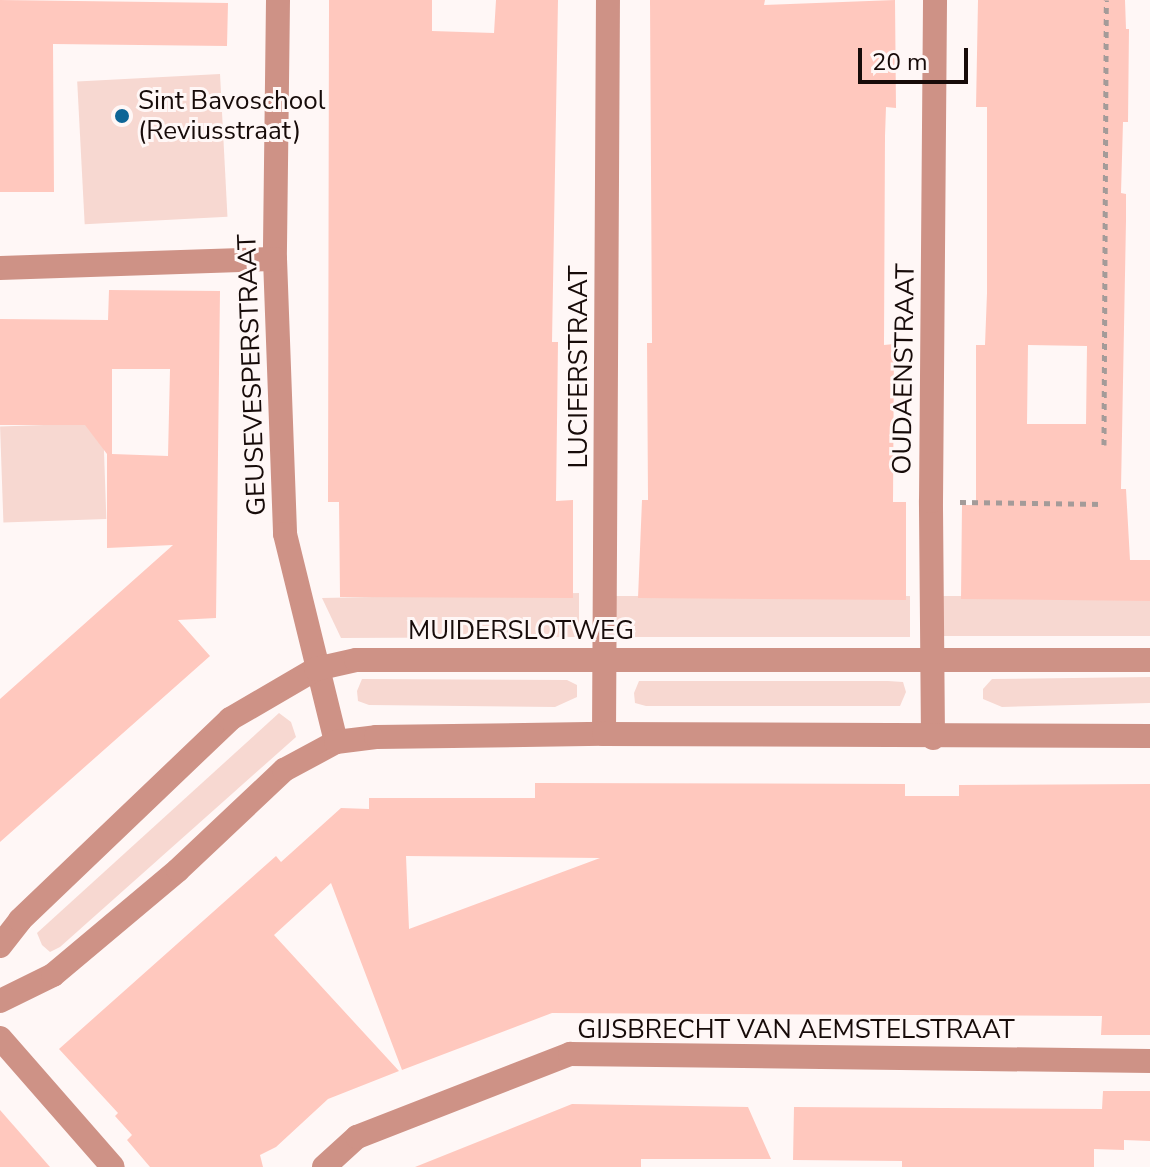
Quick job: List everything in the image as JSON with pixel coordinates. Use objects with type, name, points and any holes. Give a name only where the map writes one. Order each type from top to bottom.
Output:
[{"type":"street","name":"GEUSEVESPERSTRAAT","points":[[278,0],[275,259],[285,534],[336,742]]},
{"type":"street","name":"LUCIFERSTRAAT","points":[[604,734],[608,0]]},
{"type":"street","name":"OUDAENSTRAAT","points":[[933,738],[931,501],[935,0]]},
{"type":"street","points":[[0,268],[275,259]]},
{"type":"street","name":"MUIDERSLOTWEG","points":[[0,946],[20,920],[230,719],[316,669],[356,660],[1150,660]]},
{"type":"street","points":[[0,1001],[53,975],[178,870],[284,770],[336,742],[376,737],[604,734],[933,738],[1150,736]]},
{"type":"street","points":[[0,1038],[113,1167]]},
{"type":"street","name":"GIJSBRECHT VAN AEMSTELSTRAAT","points":[[324,1167],[357,1137],[570,1054],[1150,1061]]},
{"type":"path","points":[[1104,445],[1106,0]]},
{"type":"path","points":[[931,501],[1104,504]]},
{"type":"shaded area","points":[[220,74],[227,217],[85,224],[77,81]]},
{"type":"shaded area","points":[[103,423],[106,519],[3,523],[0,427]]},
{"type":"shaded area","points":[[579,593],[579,637],[341,638],[322,598]]},
{"type":"shaded area","points":[[606,596],[910,596],[910,637],[606,637]]},
{"type":"shaded area","points":[[938,596],[1150,596],[1150,636],[938,636]]},
{"type":"shaded area","points":[[1150,677],[1150,703],[1002,707],[983,699],[983,689],[992,679]]},
{"type":"shaded area","points":[[362,679],[567,680],[577,685],[577,697],[555,707],[369,705],[358,701],[357,691]]},
{"type":"shaded area","points":[[639,681],[888,681],[903,682],[906,692],[900,706],[646,706],[635,703],[634,693]]},
{"type":"shaded area","points":[[279,713],[291,722],[296,737],[60,947],[50,952],[42,945],[37,933]]},
{"type":"building","points":[[0,0],[228,3],[227,46],[53,44],[54,192],[0,192]]},
{"type":"building","points":[[329,0],[432,0],[432,31],[494,33],[496,0],[558,0],[552,342],[558,342],[556,501],[573,500],[573,598],[340,597],[339,502],[328,502]]},
{"type":"building","points":[[650,0],[765,0],[764,5],[895,0],[896,108],[886,107],[885,136],[884,345],[894,344],[893,502],[906,502],[906,600],[638,598],[642,500],[648,500],[647,343],[652,343]]},
{"type":"building","points":[[978,0],[1125,0],[1126,29],[1129,29],[1128,122],[1123,122],[1121,193],[1126,194],[1126,221],[1121,489],[1126,489],[1130,560],[1150,560],[1150,601],[961,599],[962,505],[976,505],[976,345],[985,345],[987,293],[987,107],[976,107]],"holes":[[[1028,345],[1087,346],[1086,424],[1027,424]]]},
{"type":"building","points":[[109,290],[220,291],[216,618],[178,620],[210,656],[0,842],[0,699],[173,545],[107,548],[107,454],[85,425],[0,425],[0,319],[108,320]],"holes":[[[112,369],[170,369],[168,456],[112,454]]]},
{"type":"building","points":[[535,783],[905,784],[905,796],[959,796],[959,785],[1150,784],[1150,1035],[1101,1035],[1102,1016],[552,1013],[402,1070],[331,883],[274,935],[399,1071],[328,1099],[276,1147],[260,1155],[263,1167],[150,1167],[127,1140],[132,1135],[115,1116],[118,1113],[59,1049],[276,856],[281,862],[341,808],[369,809],[369,798],[535,798]],"holes":[[[406,856],[600,858],[409,929]]]},
{"type":"building","points":[[1103,1091],[1150,1091],[1150,1141],[1124,1140],[1124,1150],[1094,1149],[1094,1167],[902,1167],[902,1161],[793,1160],[794,1107],[1102,1109]]},
{"type":"building","points":[[572,1104],[748,1107],[771,1159],[641,1159],[641,1167],[415,1167]]},
{"type":"building","points":[[0,1110],[50,1167],[0,1167]]},
{"type":"place","name":"Sint Bavoschool (Reviusstraat)","points":[[122,116]]}]
